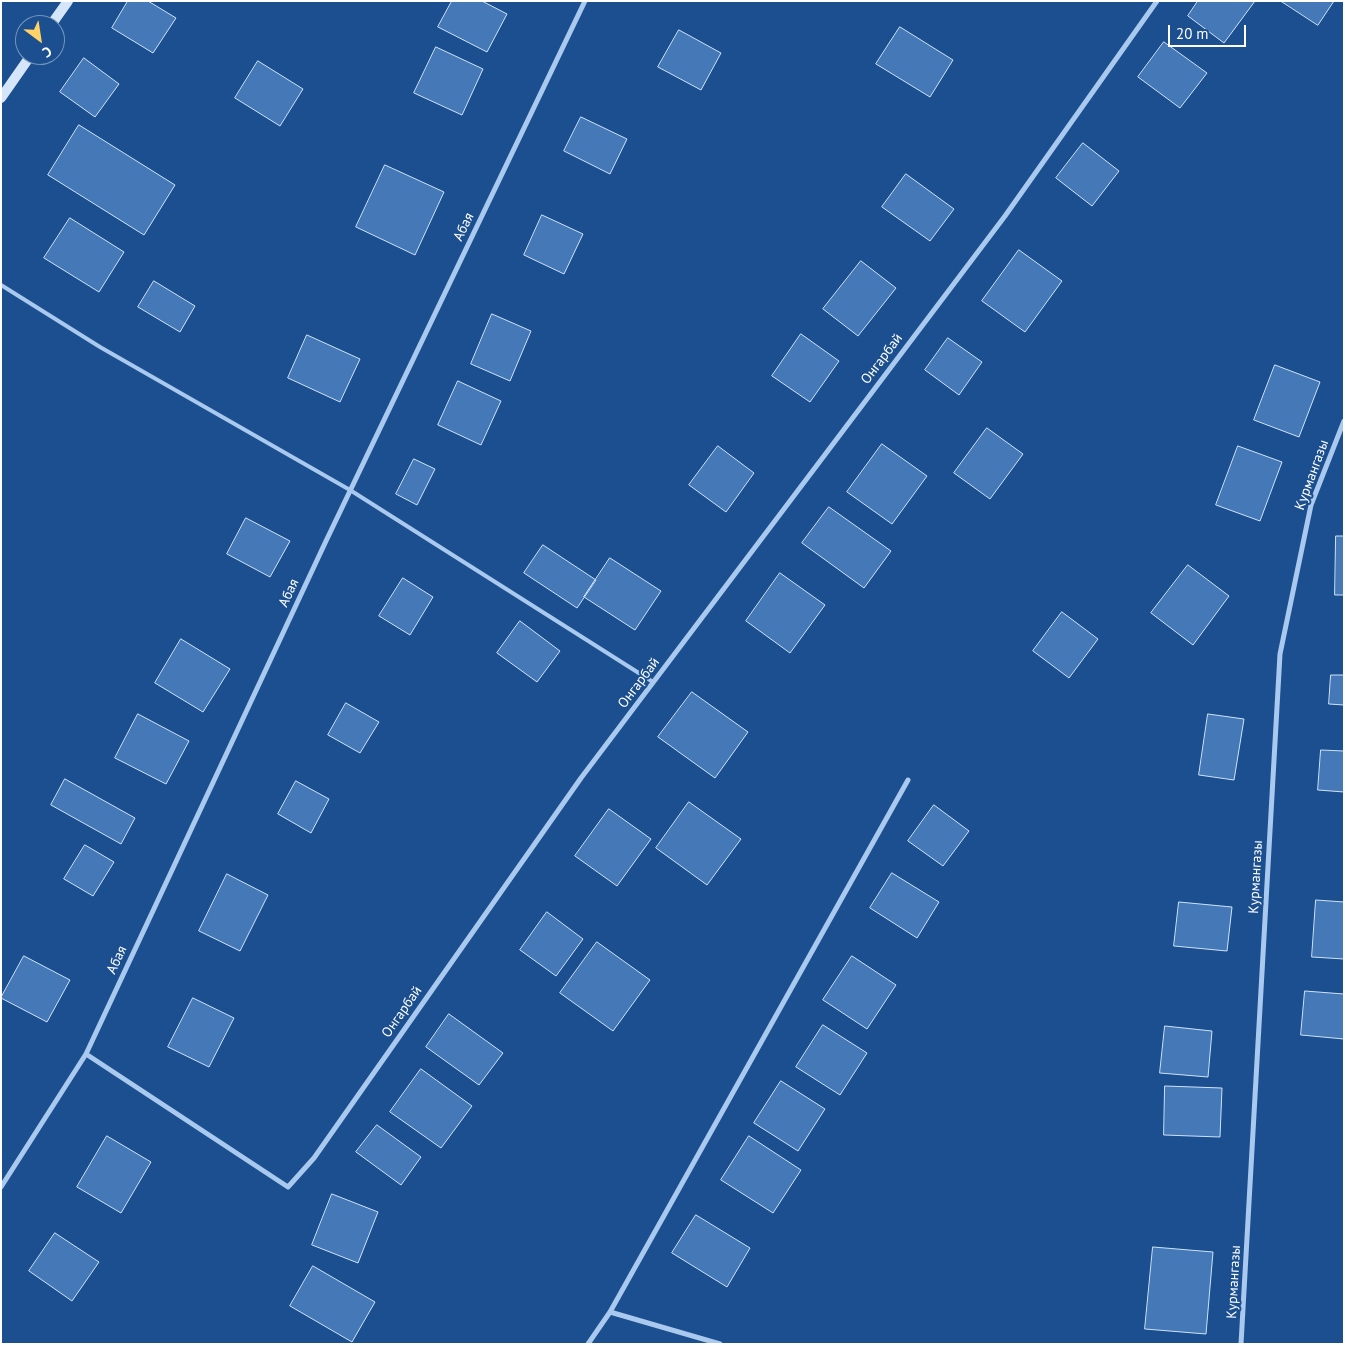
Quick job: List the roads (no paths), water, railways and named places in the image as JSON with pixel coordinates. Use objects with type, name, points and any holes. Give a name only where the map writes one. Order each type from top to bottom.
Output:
[{"type":"main road","points":[[58,15],[68,1]]},
{"type":"main road","points":[[1,98],[24,65]]},
{"type":"street","name":"Абая","points":[[1,1187],[86,1054],[350,490],[585,1]]},
{"type":"street","name":"Онгарбай","points":[[86,1054],[288,1188],[314,1158],[575,786],[1005,216],[1157,1]]},
{"type":"street","name":"Курмангазы","points":[[1242,1344],[1280,654],[1311,505],[1344,421]]},
{"type":"street","points":[[1338,436],[1344,439]]},
{"type":"street","points":[[588,1344],[610,1312],[908,780]]},
{"type":"street","points":[[610,1312],[720,1344]]},
{"type":"lane","points":[[1,285],[100,347],[350,490],[653,682]]}]
